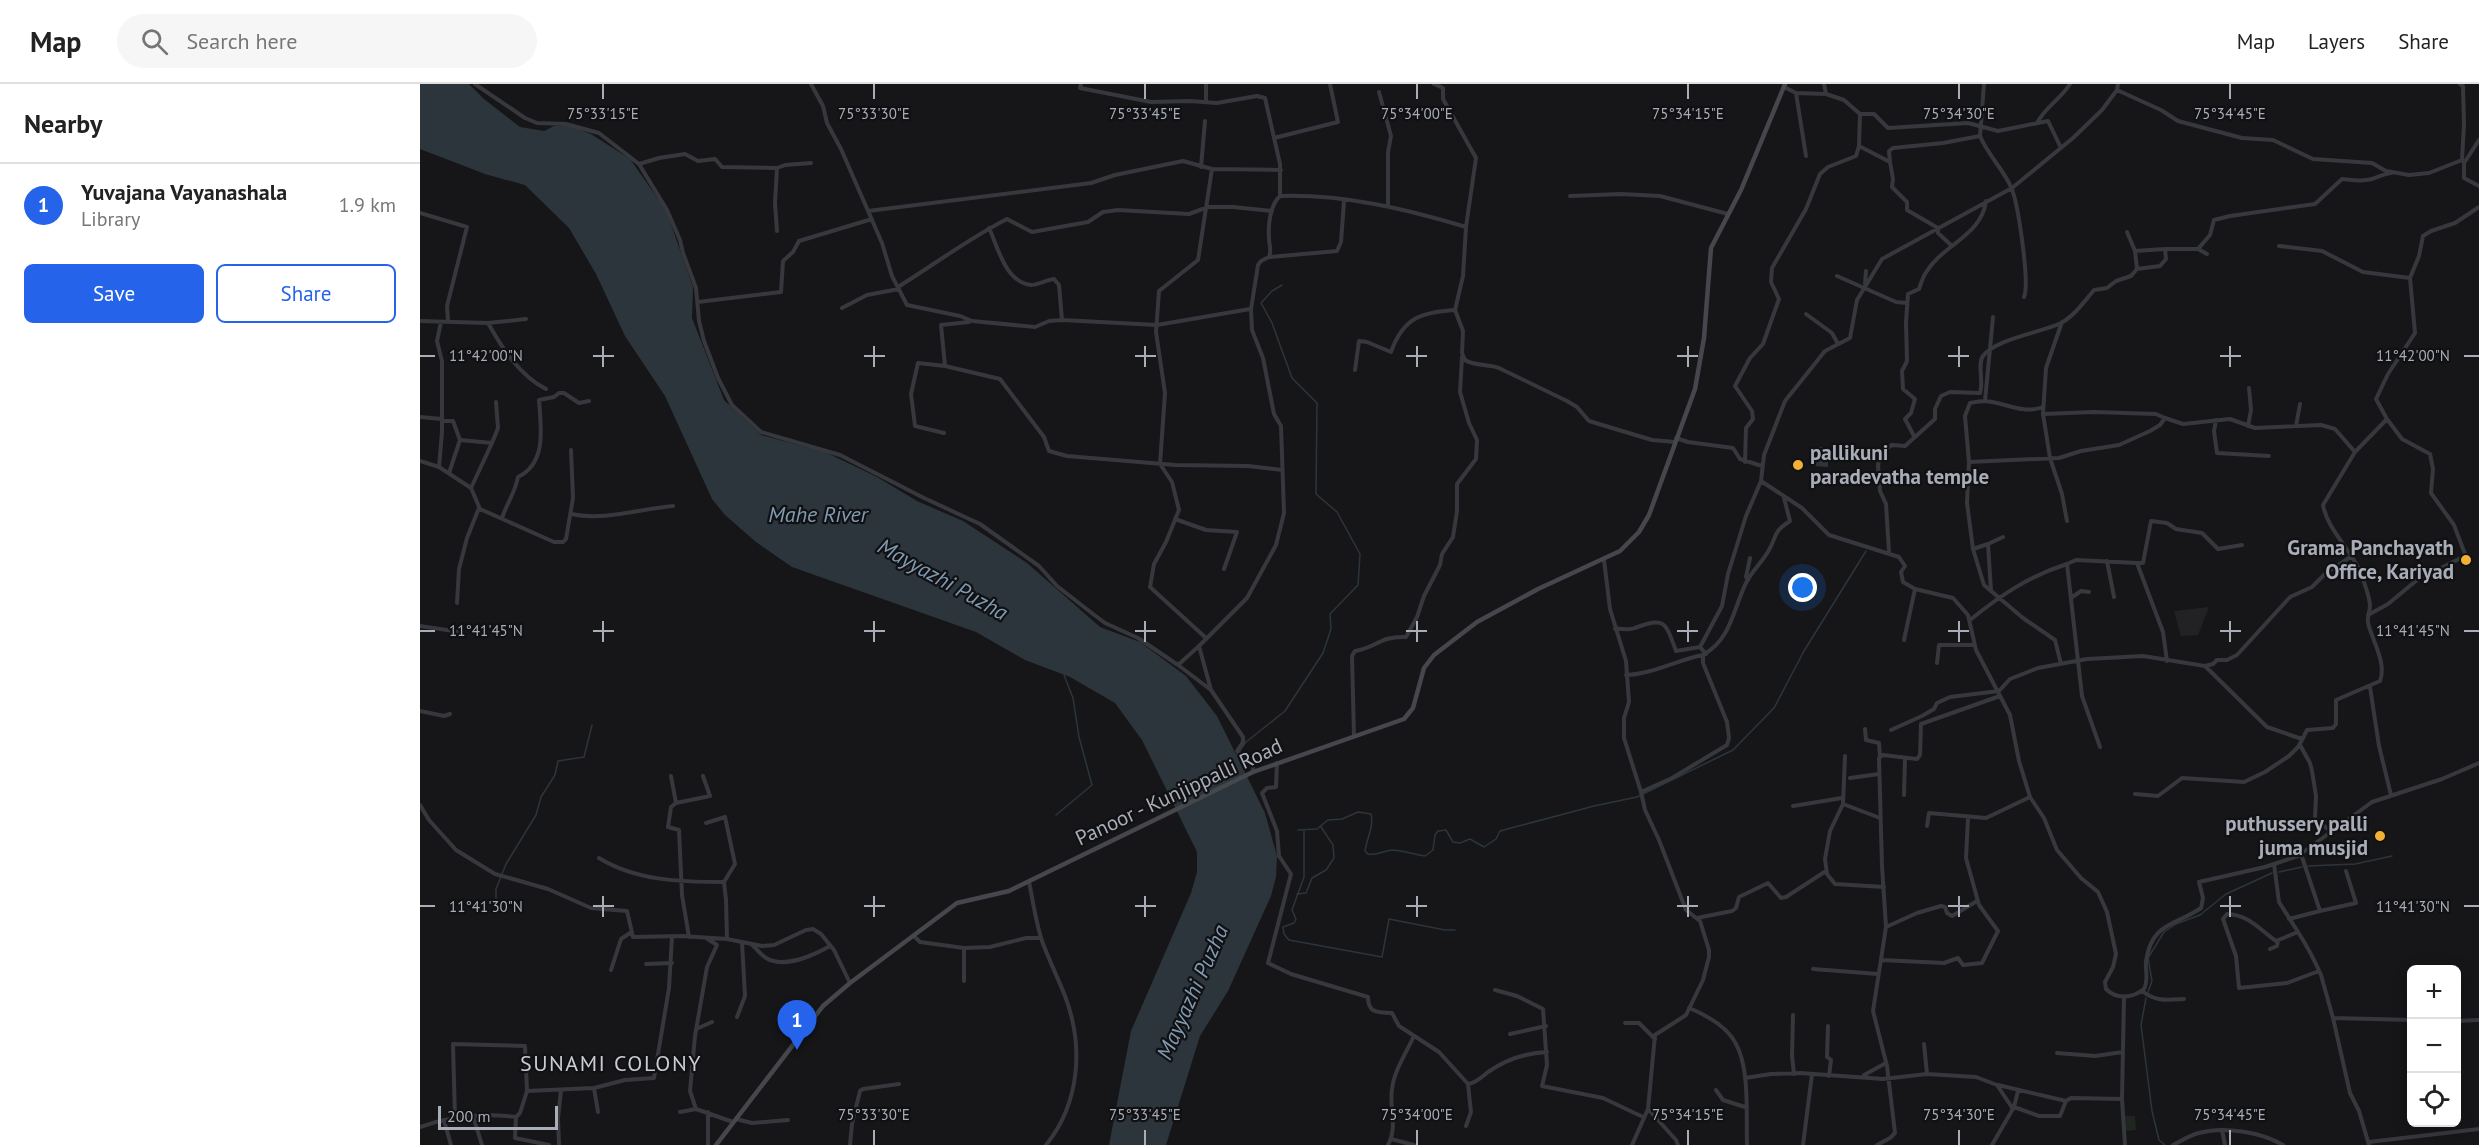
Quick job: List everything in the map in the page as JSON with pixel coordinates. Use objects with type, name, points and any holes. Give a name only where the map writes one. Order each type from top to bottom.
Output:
[{"type":"main road","name":"Panoor - Kunjippalli Road","points":[[716,1145],[812,1018],[850,983],[957,903],[1009,891],[1253,772],[1404,719],[1413,708],[1427,662],[1477,622],[1538,589],[1604,560],[1630,542],[1649,515],[1695,388],[1703,347],[1709,254],[1719,229],[1742,190],[1784,86]]},
{"type":"street","points":[[475,84],[525,118],[537,123],[581,127],[599,133],[639,164],[674,224],[696,288],[699,321],[718,378],[732,405],[761,432],[840,454],[980,524],[1039,566],[1057,586],[1105,623],[1138,638],[1211,690],[1243,737],[1243,742],[1237,751],[1253,766],[1253,772]]},
{"type":"street","points":[[811,84],[823,106],[827,123],[872,219],[907,305],[960,316],[972,321]]},
{"type":"street","points":[[1081,84],[1080,88],[1151,102],[1217,104],[1257,96],[1265,98],[1281,170],[1280,196],[1272,211],[1268,239],[1271,248],[1269,257]]},
{"type":"street","points":[[1206,84],[1206,102]]},
{"type":"street","points":[[1274,138],[1338,122],[1330,84]]},
{"type":"street","points":[[1354,736],[1352,656],[1355,651],[1371,647],[1382,639],[1406,637],[1440,565],[1442,554],[1453,537],[1458,511],[1457,484],[1476,459],[1477,440],[1469,423],[1460,392],[1463,331],[1455,310],[1463,276],[1466,227],[1476,158],[1443,99],[1443,88],[1434,84]]},
{"type":"street","points":[[1824,84],[1826,94]]},
{"type":"street","points":[[1984,84],[1980,136],[1985,149],[2012,188],[2027,271],[2027,290],[2024,297]]},
{"type":"street","points":[[2037,123],[2046,107],[2063,95],[2070,84]]},
{"type":"street","points":[[1700,647],[1722,606],[1728,574],[1746,516],[1761,481],[1762,466],[1772,430],[1785,401],[1825,351],[1850,338],[1855,305],[1882,259],[2012,188],[2061,148],[2102,110],[2117,90],[2118,84]]},
{"type":"street","points":[[2460,84],[2463,86],[2464,178],[2479,186]]},
{"type":"street","points":[[1784,86],[1796,93],[1826,94],[1844,100],[1860,114],[1874,114],[1888,128],[1968,123],[1982,129],[1998,131],[2048,121],[2061,148]]},
{"type":"street","points":[[2117,90],[2161,110],[2178,122],[2242,138],[2273,140],[2313,159],[2372,163],[2392,172]]},
{"type":"street","points":[[1379,92],[1391,136],[1388,152],[1388,205]]},
{"type":"street","points":[[1796,93],[1806,156]]},
{"type":"street","points":[[1745,462],[1746,428],[1753,419],[1752,411],[1736,386],[1750,358],[1763,344],[1779,299],[1772,282],[1772,268],[1806,208],[1820,174],[1828,167],[1856,156],[1860,146],[1860,114]]},
{"type":"street","points":[[1201,167],[1205,121]]},
{"type":"street","points":[[1938,228],[1907,210],[1907,202],[1893,190],[1889,151],[1893,148],[1980,136]]},
{"type":"street","points":[[2198,249],[2210,235],[2214,220],[2315,204],[2342,179],[2359,181],[2374,179],[2380,174],[2392,172],[2418,175],[2463,161],[2479,140]]},
{"type":"street","points":[[1860,146],[1890,162]]},
{"type":"street","points":[[639,164],[685,154],[698,161],[715,159],[722,166],[777,168],[785,165],[811,163]]},
{"type":"street","points":[[868,211],[1091,183],[1115,175],[1183,161],[1212,169],[1281,170]]},
{"type":"street","points":[[777,168],[775,203],[777,231]]},
{"type":"street","points":[[1206,638],[1150,587],[1154,564],[1179,510],[1172,482],[1160,464],[1166,393],[1157,325],[1159,291],[1198,260],[1208,207],[1212,169]]},
{"type":"street","points":[[1570,196],[1621,194],[1660,196],[1728,214]]},
{"type":"street","points":[[1280,196],[1319,197],[1388,205],[1466,227]]},
{"type":"street","points":[[1178,665],[1247,598],[1276,545],[1284,513],[1281,426],[1274,414],[1263,358],[1252,330],[1251,309],[1258,265],[1269,257],[1337,250],[1341,246],[1344,201]]},
{"type":"street","points":[[1914,436],[1905,418],[1911,413],[1915,399],[1903,389],[1902,372],[1907,361],[1908,294],[1919,289],[1927,270],[1973,229],[1984,214],[1986,201]]},
{"type":"street","points":[[842,308],[867,295],[899,288],[945,258],[970,238],[1007,219],[1032,232],[1088,222],[1103,212],[1110,211],[1189,214],[1208,207],[1251,207],[1272,211]]},
{"type":"street","points":[[2368,615],[2388,604],[2417,580],[2465,554],[2454,525],[2431,493],[2433,469],[2430,454],[2402,439],[2376,399],[2388,374],[2415,333],[2410,278],[2425,233],[2455,224],[2479,207]]},
{"type":"street","points":[[420,213],[467,227],[447,306],[448,322]]},
{"type":"street","points":[[698,303],[781,292],[783,261],[793,252],[799,241],[872,219]]},
{"type":"street","points":[[989,228],[1004,265],[1022,283],[1034,285],[1054,279],[1059,285],[1062,320]]},
{"type":"street","points":[[1938,228],[1938,233],[1952,246]]},
{"type":"street","points":[[2127,232],[2135,250],[2138,269]]},
{"type":"street","points":[[2279,246],[2322,250],[2363,272],[2388,273],[2410,278]]},
{"type":"street","points":[[1889,552],[1886,504],[1880,491],[1878,465],[1881,452],[1892,445],[1905,446],[1935,419],[1935,409],[1941,396],[1950,392],[1980,393],[1982,360],[1991,350],[2027,333],[2062,322],[2094,290],[2107,288],[2116,281],[2131,276],[2138,269],[2163,265],[2166,259],[2165,249]]},
{"type":"street","points":[[2135,250],[2198,249],[2207,254]]},
{"type":"street","points":[[1864,287],[1866,271]]},
{"type":"street","points":[[1837,276],[1896,302],[1907,303]]},
{"type":"street","points":[[945,366],[941,325],[972,321],[1035,327],[1049,321],[1062,320],[1157,325],[1251,309]]},
{"type":"street","points":[[1355,369],[1359,341],[1391,352],[1399,333],[1413,320],[1437,311],[1455,310]]},
{"type":"street","points":[[1806,314],[1832,333],[1838,344]]},
{"type":"street","points":[[1986,401],[1993,317]]},
{"type":"street","points":[[420,321],[488,323],[526,319]]},
{"type":"street","points":[[439,467],[442,357],[437,348],[441,322]]},
{"type":"street","points":[[2062,322],[2049,355],[2043,414],[2050,458],[2062,494],[2067,521]]},
{"type":"street","points":[[488,323],[510,356],[533,383],[546,389]]},
{"type":"street","points":[[1462,357],[1468,362],[1489,364],[1508,371],[1558,395],[1574,405],[1589,421],[1652,440],[1676,440],[1733,448],[1738,458],[1762,466]]},
{"type":"street","points":[[944,433],[915,426],[911,394],[918,363],[945,366],[1000,379],[1044,437],[1049,452],[1066,456],[1160,464],[1248,466],[1282,470]]},
{"type":"street","points":[[2248,426],[2251,410],[2249,388]]},
{"type":"street","points":[[502,519],[507,502],[514,495],[518,477],[529,471],[540,451],[539,400],[554,398],[559,393],[564,393],[579,403],[589,401]]},
{"type":"street","points":[[2043,407],[2035,410],[2007,407],[1986,401],[1970,403],[1965,416],[1969,462],[1967,503],[1973,549],[1984,585],[2055,640],[2061,664]]},
{"type":"street","points":[[471,488],[498,428],[496,402]]},
{"type":"street","points":[[2296,426],[2300,404]]},
{"type":"street","points":[[2043,414],[2094,412],[2156,414],[2183,424],[2230,420],[2248,426],[2321,426],[2335,429],[2355,452]]},
{"type":"street","points":[[420,417],[453,421],[460,440],[449,473]]},
{"type":"street","points":[[1969,462],[2059,458],[2081,451],[2129,442],[2160,425],[2165,418]]},
{"type":"street","points":[[2135,794],[2158,796],[2182,778],[2244,782],[2272,767],[2300,745],[2307,730],[2335,727],[2336,700],[2380,681],[2382,675],[2368,615],[2370,604],[2366,589],[2352,555],[2335,531],[2323,505],[2355,452],[2387,419]]},
{"type":"street","points":[[2217,420],[2214,431],[2217,453],[2269,456]]},
{"type":"street","points":[[460,440],[492,443]]},
{"type":"street","points":[[420,461],[439,467],[471,488],[479,508],[554,542],[563,542],[566,539],[573,498],[571,450]]},
{"type":"street","points":[[1761,481],[1802,508],[1829,535],[1899,557],[1905,566],[1901,572],[1903,582],[1915,589],[1953,598],[1963,608],[1970,620],[1974,645],[2010,715],[2019,761],[2030,797],[2044,818],[2061,856],[2081,878],[2098,892],[2104,906],[2116,954],[2105,986],[2108,992],[2124,997],[2142,991],[2147,982],[2146,962],[2154,938],[2174,920],[2201,908],[2203,898],[2199,882],[2274,864],[2301,854],[2364,806],[2390,795],[2434,782],[2479,763]]},
{"type":"street","points":[[1626,675],[1651,672],[1686,659],[1705,655],[1720,643],[1734,619],[1748,580],[1769,550],[1776,531],[1790,521],[1784,497]]},
{"type":"street","points":[[571,514],[602,517],[673,506]]},
{"type":"street","points":[[457,603],[459,569],[467,538],[479,508]]},
{"type":"street","points":[[1175,519],[1206,530],[1237,532],[1224,569]]},
{"type":"street","points":[[1970,620],[1998,597],[2038,573],[2076,560],[2143,563],[2151,521],[2167,523],[2176,529],[2202,533],[2218,549],[2241,545]]},
{"type":"street","points":[[1973,549],[2003,537]]},
{"type":"street","points":[[1989,544],[1991,591]]},
{"type":"street","points":[[1880,756],[1917,759],[1920,755],[1921,724],[2000,694],[2010,679],[2025,672],[2087,659],[2143,656],[2205,666],[2217,660],[2227,660],[2237,655],[2290,597],[2312,587],[2326,573],[2352,555]]},
{"type":"street","points":[[1748,580],[1746,577],[1750,558]]},
{"type":"street","points":[[1604,560],[1608,598],[1626,661],[1629,702],[1623,732],[1645,810],[1686,910],[1697,918],[1707,942],[1709,957],[1703,980],[1686,1015],[1655,1035],[1648,1108],[1632,1145]]},
{"type":"street","points":[[2107,561],[2114,597]]},
{"type":"street","points":[[2137,563],[2163,632],[2167,661]]},
{"type":"street","points":[[2067,564],[2082,696],[2100,747]]},
{"type":"street","points":[[1904,640],[1915,589]]},
{"type":"street","points":[[2071,599],[2081,591],[2089,592]]},
{"type":"street","points":[[1616,629],[1634,629],[1651,621],[1660,622],[1665,626],[1676,651],[1700,647]]},
{"type":"street","points":[[420,626],[460,632]]},
{"type":"street","points":[[1937,663],[1939,645],[1974,645]]},
{"type":"street","points":[[1199,646],[1211,690]]},
{"type":"street","points":[[1641,794],[1727,745],[1729,731],[1703,663],[1705,655],[1700,647]]},
{"type":"street","points":[[2205,666],[2267,727],[2303,738]]},
{"type":"street","points":[[2370,687],[2379,746],[2390,795]]},
{"type":"street","points":[[1891,730],[1934,710],[1937,703],[1950,697],[2000,694]]},
{"type":"street","points":[[420,711],[444,716],[450,714]]},
{"type":"street","points":[[1864,729],[1866,740],[1879,743],[1880,756],[1880,818],[1886,927],[1873,1011],[1889,1079],[1894,1133],[1877,1145]]},
{"type":"street","points":[[2300,745],[2312,771],[2316,796],[2315,818],[2330,831]]},
{"type":"street","points":[[1845,756],[1843,804],[1830,831],[1825,860],[1827,871],[1835,884],[1884,887]]},
{"type":"street","points":[[1904,795],[1905,758]]},
{"type":"street","points":[[1277,763],[1276,787],[1267,788],[1262,793],[1277,831],[1279,856],[1291,874],[1268,963],[1291,974],[1368,997],[1371,1010],[1378,1013],[1392,1013],[1395,1023],[1439,1052],[1468,1084],[1471,1112],[1466,1126]]},
{"type":"street","points":[[1850,778],[1879,774]]},
{"type":"street","points":[[671,776],[676,803]]},
{"type":"street","points":[[689,937],[682,895],[679,830],[668,827],[671,807],[676,803],[710,796],[709,787],[703,776]]},
{"type":"street","points":[[1927,826],[1929,813],[1986,818],[2030,797]]},
{"type":"street","points":[[1793,806],[1842,798]]},
{"type":"street","points":[[1843,804],[1880,818]]},
{"type":"street","points":[[420,805],[435,827],[456,850],[473,862],[501,876],[548,889],[591,908],[627,911],[630,933],[633,937],[672,936],[727,939],[750,944],[774,945],[813,929],[830,946],[843,965],[850,983]]},
{"type":"street","points":[[706,823],[726,817],[735,864],[724,882],[727,939]]},
{"type":"street","points":[[1880,960],[1944,963],[1958,958],[1963,965],[1982,963],[1998,931],[1977,901],[1966,858],[1968,818]]},
{"type":"street","points":[[2301,854],[2320,911]]},
{"type":"street","points":[[599,858],[652,878],[724,882]]},
{"type":"street","points":[[2274,864],[2278,902],[2311,952],[2319,971],[2334,1018],[2350,1093],[2369,1143],[2479,1129]]},
{"type":"street","points":[[1697,918],[1732,911],[1737,908],[1739,897],[1768,883],[1781,898],[1786,897],[1827,871]]},
{"type":"street","points":[[2289,919],[2356,903],[2346,871]]},
{"type":"street","points":[[1029,882],[1041,938],[1066,999],[1076,1037],[1075,1081],[1068,1110],[1046,1145]]},
{"type":"street","points":[[1886,927],[1917,913],[1941,906],[1945,906],[1947,914],[1952,916],[1977,901]]},
{"type":"street","points":[[2298,932],[2278,940],[2273,939],[2248,918],[2239,914],[2227,914],[2223,919],[2236,956],[2239,988],[2288,983],[2319,971]]},
{"type":"street","points":[[611,970],[621,939],[630,933]]},
{"type":"street","points":[[527,1091],[594,1088],[625,1080],[654,1078],[672,963],[672,936]]},
{"type":"street","points":[[914,936],[920,942],[964,948],[990,947],[1026,938],[1041,938]]},
{"type":"street","points":[[696,1109],[690,1091],[696,1030],[707,967],[717,945],[705,938]]},
{"type":"street","points":[[2270,949],[2277,946],[2278,940]]},
{"type":"street","points":[[737,1017],[745,996],[742,942]]},
{"type":"street","points":[[750,944],[768,960],[789,961],[814,955],[830,946]]},
{"type":"street","points":[[964,948],[964,981]]},
{"type":"street","points":[[646,964],[672,963]]},
{"type":"street","points":[[1813,969],[1878,974]]},
{"type":"street","points":[[1495,990],[1517,996],[1543,1009],[1547,1065],[1542,1086],[1604,1098],[1643,1117]]},
{"type":"street","points":[[2142,991],[2152,999],[2160,1001],[2184,999]]},
{"type":"street","points":[[2124,997],[2122,1099],[2125,1145]]},
{"type":"street","points":[[1689,1008],[1708,1017],[1734,1041],[1745,1078],[1748,1145]]},
{"type":"street","points":[[1793,1015],[1794,1074]]},
{"type":"street","points":[[2334,1018],[2407,1020]]},
{"type":"street","points":[[2461,1020],[2479,1020]]},
{"type":"street","points":[[696,1030],[712,1022]]},
{"type":"street","points":[[1625,1023],[1639,1023],[1655,1039]]},
{"type":"street","points":[[1510,1034],[1546,1026]]},
{"type":"street","points":[[1828,1026],[1827,1057],[1831,1060],[1829,1076]]},
{"type":"street","points":[[1388,1145],[1393,1121],[1392,1088],[1414,1036]]},
{"type":"street","points":[[455,1118],[453,1044],[525,1046],[527,1091],[520,1113],[516,1117],[514,1138],[549,1145]]},
{"type":"street","points":[[1924,1044],[1927,1074]]},
{"type":"street","points":[[1468,1084],[1473,1084],[1491,1070],[1518,1055],[1528,1052],[1547,1052]]},
{"type":"street","points":[[2057,1053],[2095,1056],[2123,1052]]},
{"type":"street","points":[[1868,1079],[1864,1075],[1886,1063]]},
{"type":"street","points":[[1745,1078],[1794,1074],[1868,1079],[1927,1074],[1976,1077],[2018,1091],[2066,1101]]},
{"type":"street","points":[[1803,1145],[1812,1074]]},
{"type":"street","points":[[850,1145],[852,1124],[860,1091],[899,1084]]},
{"type":"street","points":[[1997,1085],[2013,1108],[2051,1118],[2060,1116],[2066,1101],[2071,1098],[2122,1099]]},
{"type":"street","points":[[594,1088],[598,1112]]},
{"type":"street","points":[[558,1145],[561,1090]]},
{"type":"street","points":[[1716,1090],[1723,1100],[1745,1107]]},
{"type":"street","points":[[1992,1145],[2013,1108],[2018,1091]]},
{"type":"street","points":[[1648,1108],[1678,1145]]},
{"type":"street","points":[[680,1112],[696,1109],[734,1121],[752,1123],[788,1120]]},
{"type":"street","points":[[708,1112],[708,1145]]},
{"type":"street","points":[[420,1127],[455,1118],[492,1114],[516,1117]]},
{"type":"street","points":[[473,1116],[482,1145]]},
{"type":"street","points":[[444,1120],[452,1145]]},
{"type":"street","points":[[2173,1145],[2199,1133],[2222,1130],[2253,1134],[2283,1145]]},
{"type":"street","points":[[2222,1130],[2224,1145]]},
{"type":"street","points":[[1391,1139],[1414,1145]]},
{"type":"shaded area","points":[[2209,607],[2198,635],[2181,636],[2174,611]]},
{"type":"shaded area","points":[[2125,1116],[2135,1116],[2136,1130],[2126,1131]]},
{"type":"water","name":"Mahe River","points":[[420,84],[469,84],[520,127],[544,131],[554,126],[568,125],[591,134],[630,159],[666,210],[693,287],[692,318],[724,400],[761,435],[825,452],[877,477],[917,501],[963,521],[1027,563],[1100,627],[1140,642],[1186,676],[1217,716],[1265,813],[1277,856],[1276,877],[1271,896],[1228,991],[1200,1036],[1166,1145],[1109,1145],[1131,1031],[1191,893],[1197,872],[1197,852],[1142,740],[1115,703],[1070,677],[1025,660],[976,632],[792,567],[756,542],[725,515],[712,499],[665,396],[625,336],[596,274],[569,228],[525,185],[485,174],[420,149]]},
{"type":"water","points":[[1814,447],[1828,447],[1828,467],[1813,466]]},
{"type":"waterway","points":[[1236,756],[1246,742],[1285,711],[1323,653],[1331,629],[1330,614],[1358,585],[1360,554],[1337,512],[1316,494],[1317,403],[1292,378],[1272,323],[1261,303],[1272,291],[1282,285]]},
{"type":"waterway","points":[[1298,830],[1317,829],[1328,820],[1342,819],[1358,812],[1371,814],[1371,828],[1365,851],[1368,854],[1392,850],[1425,856],[1433,850],[1435,835],[1438,831],[1446,830],[1453,842],[1460,843],[1470,839],[1484,847],[1496,839],[1500,831],[1637,797],[1733,750],[1774,708],[1804,651],[1866,551]]},
{"type":"waterway","points":[[1056,815],[1092,785],[1079,737],[1073,698],[1064,675]]},
{"type":"waterway","points":[[496,910],[496,889],[506,864],[536,815],[541,797],[555,775],[558,761],[584,757],[592,725]]},
{"type":"waterway","points":[[1297,894],[1306,893],[1312,878],[1326,870],[1334,858],[1333,845],[1321,827]]},
{"type":"waterway","points":[[1304,831],[1304,877],[1292,910],[1296,919],[1294,923],[1283,927],[1284,934],[1289,940],[1382,957],[1389,919],[1455,930]]},
{"type":"waterway","points":[[2308,866],[2355,864],[2392,856]]},
{"type":"waterway","points":[[2279,872],[2302,867]]},
{"type":"waterway","points":[[2148,992],[2152,981],[2148,958],[2164,932],[2176,924],[2200,915],[2226,894],[2272,873]]},
{"type":"waterway","points":[[2146,998],[2141,1025],[2152,1111],[2159,1140],[2165,1145]]},
{"type":"place","name":"pallikuni paradevatha temple","points":[[1798,465]]},
{"type":"place","name":"Grama Panchayath Office, Kariyad","points":[[2466,560]]},
{"type":"place","name":"puthussery palli juma musjid","points":[[2380,836]]},
{"type":"place","name":"Yuvajana Vayanashala","points":[[797,1050]]},
{"type":"district","name":"SUNAMI COLONY","points":[[611,1063]]},
{"type":"water label","name":"Mayyazhi Puzha","points":[[943,579]]},
{"type":"water label","name":"Mayyazhi Puzha","points":[[1192,992]]}]
